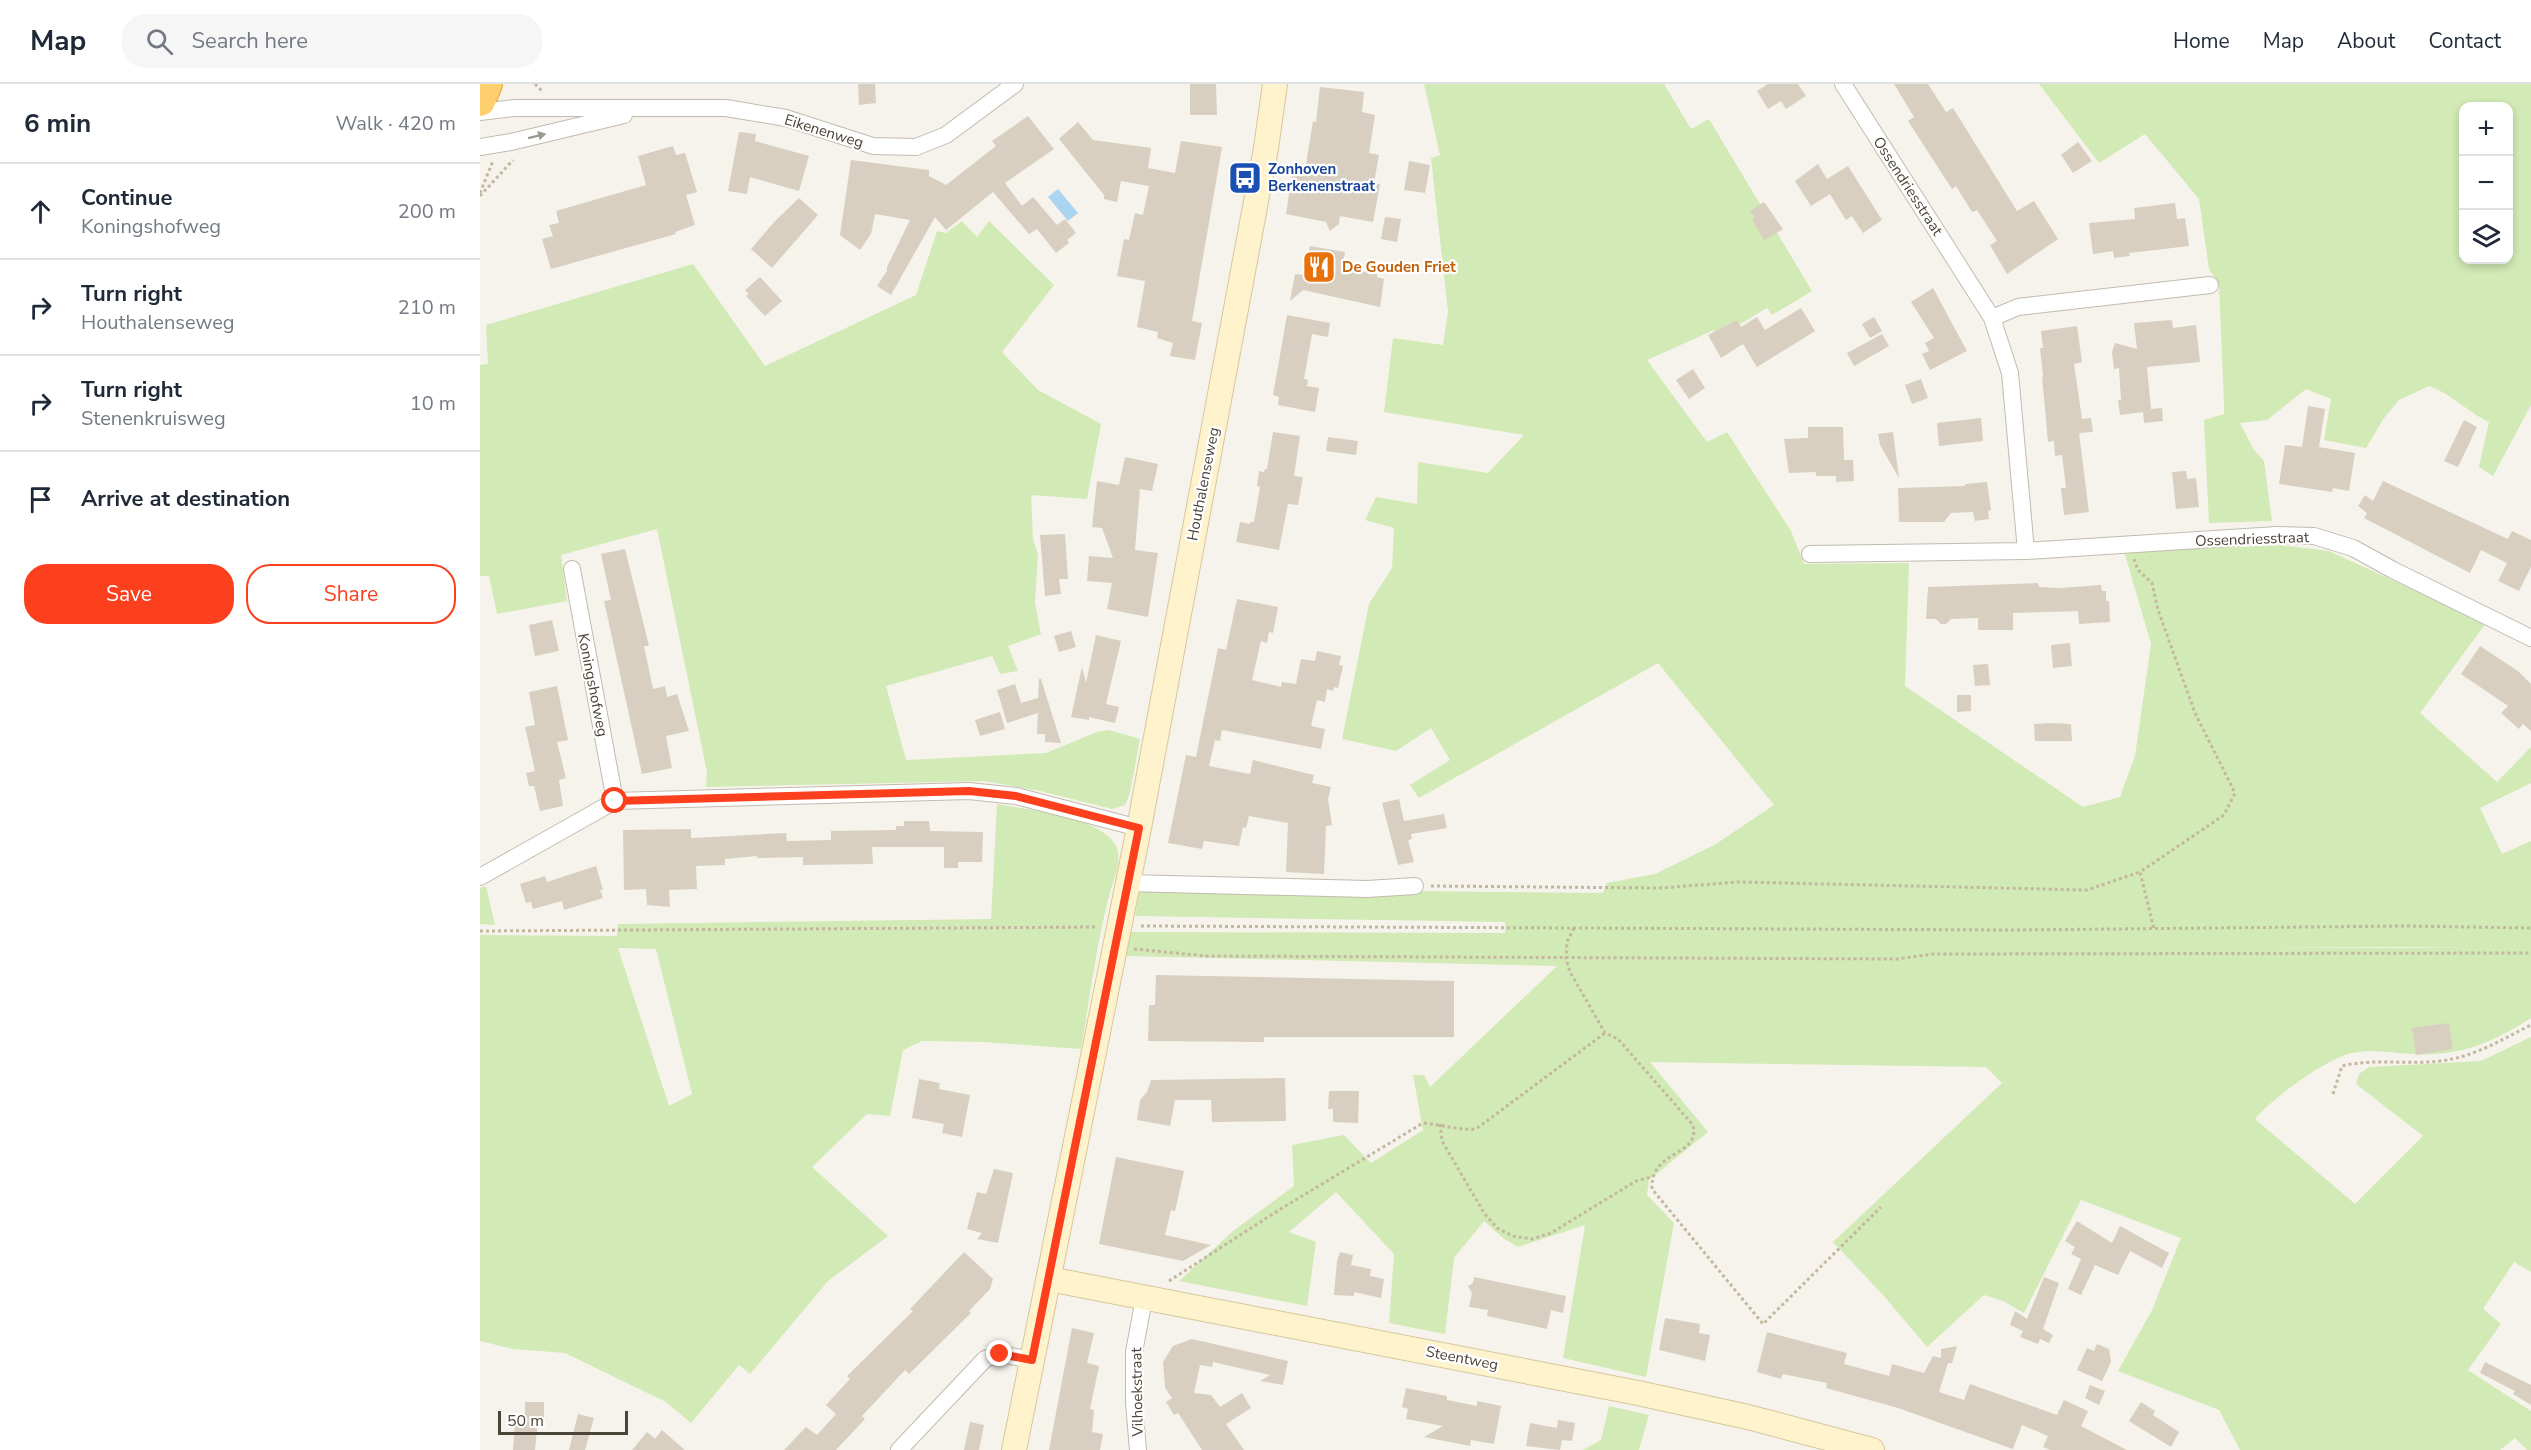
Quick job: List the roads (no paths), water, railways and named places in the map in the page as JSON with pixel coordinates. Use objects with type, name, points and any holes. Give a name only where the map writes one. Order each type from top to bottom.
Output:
[{"type":"highway","points":[[480,101],[487,84]]},
{"type":"street","name":"Eikenenweg","points":[[480,112],[514,108],[726,108],[786,118],[873,146],[916,147],[946,135],[1015,84]]},
{"type":"street","name":"Houthalenseweg","points":[[1014,1450],[1139,828],[1260,181],[1275,84]]},
{"type":"street","name":"Ossendriesstraat","points":[[1843,84],[1992,318],[2010,373],[2026,551]]},
{"type":"street","name":"Eikenenweg","points":[[480,147],[511,142],[651,108]]},
{"type":"street","points":[[1992,318],[2018,307],[2210,285]]},
{"type":"street","name":"Ossendriesstraat","points":[[1810,554],[2026,551],[2277,535],[2314,536],[2353,548],[2393,570],[2530,636]]},
{"type":"street","name":"Koningshofweg","points":[[572,569],[615,801]]},
{"type":"street","points":[[480,877],[615,801],[969,791],[1016,796],[1139,828]]},
{"type":"street","points":[[1127,884],[1367,889],[1415,886]]},
{"type":"street","name":"Steentweg","points":[[1049,1279],[1638,1393],[1748,1417],[1872,1450]]},
{"type":"street","name":"Vilhoekstraat","points":[[1138,1450],[1134,1403],[1134,1352],[1151,1300]]},
{"type":"street","points":[[899,1450],[985,1359],[1000,1354],[1032,1360]]},
{"type":"water","points":[[1058,189],[1078,213],[1068,221],[1048,197]]},
{"type":"place","name":"Zonhoven Berkenenstraat","points":[[1245,178]]},
{"type":"place","name":"De Gouden Friet","points":[[1319,267]]}]
